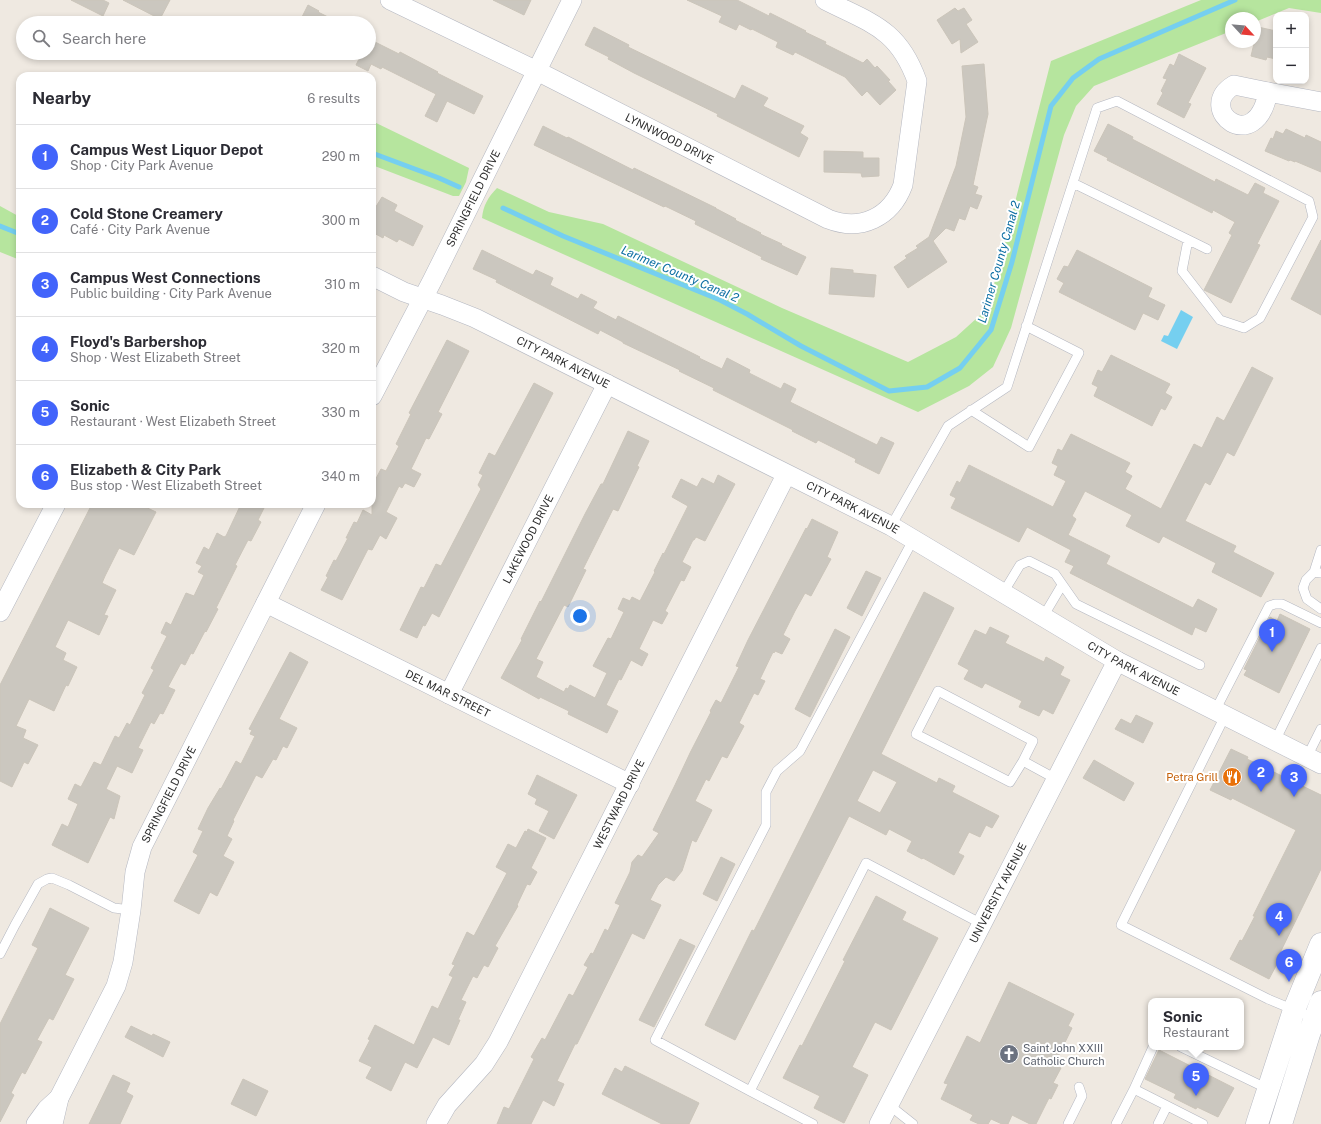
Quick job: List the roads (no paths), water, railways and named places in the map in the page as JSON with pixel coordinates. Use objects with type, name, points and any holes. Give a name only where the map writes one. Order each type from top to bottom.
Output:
[{"type":"main road","points":[[1257,1124],[1294,1010],[1321,944]]},
{"type":"main road","points":[[1282,1124],[1319,1014]]},
{"type":"street","name":"LYNNWOOD DRIVE","points":[[390,0],[537,71],[835,222],[850,224],[865,223],[878,217],[890,207],[899,195],[903,184],[917,81],[912,66],[900,46],[889,35],[873,23],[825,0]]},
{"type":"street","name":"SPRINGFIELD DRIVE","points":[[376,388],[423,299],[572,0]]},
{"type":"street","points":[[1268,92],[1321,102]]},
{"type":"street","name":"CITY PARK AVENUE","points":[[376,278],[404,292],[475,318],[786,475],[892,526],[1116,661],[1314,760]]},
{"type":"street","name":"LAKEWOOD DRIVE","points":[[449,694],[607,384]]},
{"type":"street","name":"WESTWARD DRIVE","points":[[436,1124],[447,1105],[484,1064],[498,1042],[786,475]]},
{"type":"street","points":[[0,612],[54,508]]},
{"type":"street","name":"SPRINGFIELD DRIVE","points":[[54,1124],[59,1098],[116,986],[122,962],[131,910],[135,872],[142,847],[314,508]]},
{"type":"street","name":"DEL MAR STREET","points":[[266,603],[630,784]]},
{"type":"street","name":"UNIVERSITY AVENUE","points":[[879,1124],[1116,661]]},
{"type":"street","name":"SPRINGFIELD DRIVE","points":[[36,1124],[47,1109],[59,1098]]},
{"type":"lane","points":[[892,526],[948,426],[1007,387],[1097,108],[1117,101],[1309,202],[1313,217],[1260,318],[1244,328],[1220,320],[1182,271],[1188,240]]},
{"type":"lane","points":[[1073,183],[1207,249]]},
{"type":"lane","points":[[971,410],[1029,447],[1079,353],[1026,326]]},
{"type":"lane","points":[[813,1124],[655,1040],[766,825],[766,792],[777,771],[800,752],[913,540]]},
{"type":"lane","points":[[1321,550],[1318,573],[1306,580],[1303,588],[1307,600],[1321,609]]},
{"type":"lane","points":[[1003,593],[1020,565],[1029,561],[1055,574],[1076,604],[1200,665]]},
{"type":"lane","points":[[1043,616],[1062,585]]},
{"type":"lane","points":[[1319,1014],[1294,1010],[1268,999],[1121,925],[1269,606],[1282,604],[1321,623]]},
{"type":"lane","points":[[1274,741],[1321,648]]},
{"type":"lane","points":[[938,691],[1033,741],[1023,761],[1010,782],[916,734],[938,691]]},
{"type":"lane","points":[[1314,760],[1321,729]]},
{"type":"lane","points":[[1023,761],[1056,779]]},
{"type":"lane","points":[[750,1091],[866,863],[982,924]]},
{"type":"lane","points":[[0,954],[38,884],[47,878],[52,878],[70,884],[114,908],[131,910]]},
{"type":"lane","points":[[1116,1124],[1153,1050]]},
{"type":"lane","points":[[1187,1050],[1269,1089]]},
{"type":"lane","points":[[1068,1124],[1082,1096],[1079,1087]]},
{"type":"lane","points":[[1134,1089],[1204,1124]]},
{"type":"lane","points":[[889,1105],[913,1124]]},
{"type":"lane","points":[[1158,1124],[1166,1106]]},
{"type":"water","points":[[1181,310],[1193,317],[1177,349],[1161,341],[1164,335],[1168,336]]},
{"type":"waterway","name":"Larimer County Canal 2","points":[[503,208],[563,236],[720,300],[801,346],[889,391],[927,387],[960,368],[991,330],[1012,262],[1051,106],[1073,78],[1099,59],[1235,0]]},
{"type":"waterway","name":"Larimer County Canal 2","points":[[376,154],[459,187]]},
{"type":"waterway","name":"Larimer County Canal 2","points":[[0,226],[16,232]]},
{"type":"place","name":"Campus West Liquor Depot","points":[[1272,652]]},
{"type":"place","name":"Petra Grill","points":[[1232,777]]},
{"type":"place","name":"Cold Stone Creamery","points":[[1261,792]]},
{"type":"place","name":"Campus West Connections","points":[[1294,797]]},
{"type":"place","name":"Floyd's Barbershop","points":[[1279,936]]},
{"type":"place","name":"Elizabeth & City Park","points":[[1289,982]]},
{"type":"place","name":"Saint John XXIII Catholic Church","points":[[1009,1054]]},
{"type":"place","name":"Sonic","points":[[1196,1096]]}]
